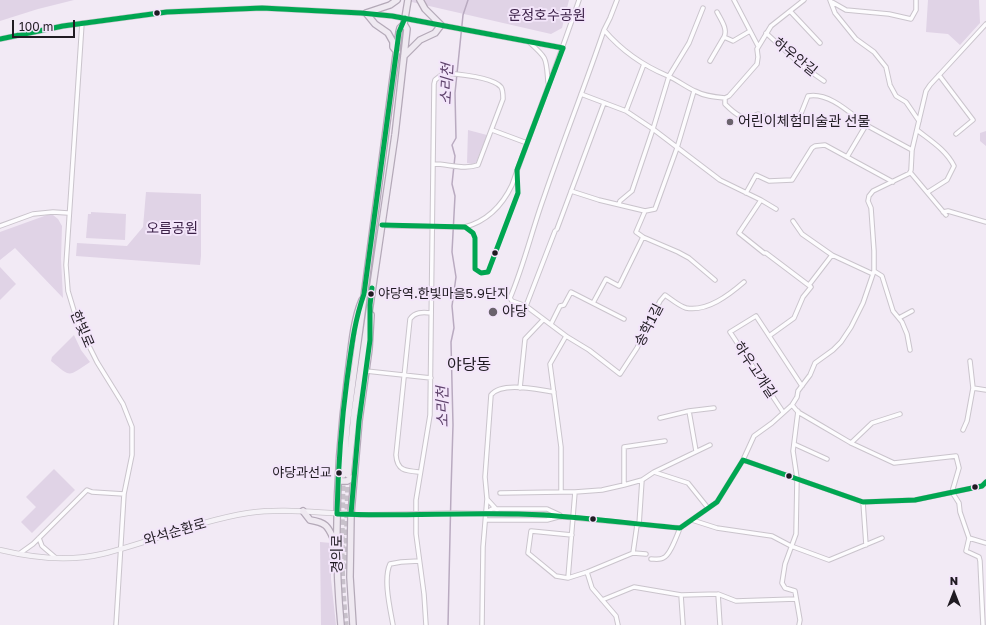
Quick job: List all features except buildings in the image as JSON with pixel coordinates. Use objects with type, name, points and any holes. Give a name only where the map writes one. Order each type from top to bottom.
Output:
[{"type":"main road","points":[[397,0],[390,5],[366,13],[374,24],[388,33],[393,42],[393,47],[397,52]]},
{"type":"main road","name":"경의로","points":[[346,476],[395,135],[407,29],[405,21],[408,0]]},
{"type":"main road","points":[[404,56],[420,40],[435,33],[442,25],[425,9],[420,0]]},
{"type":"main road","name":"경의로","points":[[353,625],[350,577],[351,514],[346,476],[342,420],[350,355],[358,310],[364,294],[400,28],[405,21]]},
{"type":"main road","name":"경의로","points":[[341,625],[337,576],[338,514],[359,421],[370,340],[370,305]]},
{"type":"main road","points":[[303,511],[310,520],[317,521],[330,529],[337,546]]},
{"type":"street","points":[[382,225],[442,228],[465,227],[473,225],[492,214],[503,201],[512,185],[548,84],[563,48],[579,0]]},
{"type":"street","name":"송학1길","points":[[617,0],[604,30],[560,151],[535,222],[533,235],[510,298],[512,301],[526,306],[543,320],[589,350],[620,374],[637,348],[665,295],[685,308],[697,308],[718,302],[744,282]]},
{"type":"street","name":"하우안길","points":[[734,0],[758,46]]},
{"type":"street","name":"하우안길","points":[[804,0],[771,26],[758,46],[757,64],[729,96],[725,98],[725,104],[744,118],[758,114],[769,118],[800,116],[808,96],[821,97],[835,102],[866,125]]},
{"type":"street","points":[[830,0],[834,4],[846,10],[889,14],[911,19],[916,10],[916,0]]},
{"type":"street","points":[[830,0],[835,13],[856,39],[874,52],[886,67],[890,85],[896,96],[906,102],[919,121]]},
{"type":"street","points":[[0,39],[82,23],[167,12],[262,8],[366,13],[405,21],[471,30],[563,48]]},
{"type":"street","points":[[619,204],[620,201],[632,191],[669,76],[689,43],[703,8]]},
{"type":"street","name":"하우안길","points":[[790,11],[820,43]]},
{"type":"street","points":[[710,61],[725,33],[724,26],[717,12]]},
{"type":"street","name":"한빛로","points":[[82,23],[75,136],[68,213],[66,265],[68,292],[78,324],[97,362],[123,404],[132,427],[132,455],[124,494],[116,625]]},
{"type":"street","points":[[986,24],[926,91],[912,150],[910,172],[945,213],[948,211],[986,222]]},
{"type":"street","points":[[604,30],[614,43],[658,72],[669,76],[694,91],[706,95],[725,98]]},
{"type":"street","points":[[724,37],[734,41],[750,31]]},
{"type":"street","name":"하우안길","points":[[766,33],[801,65],[824,80]]},
{"type":"street","points":[[528,41],[543,54],[546,60],[548,84]]},
{"type":"street","points":[[626,111],[644,64]]},
{"type":"street","points":[[426,625],[424,594],[416,534],[416,500],[430,415],[431,227],[434,164],[434,84],[435,80],[444,73],[471,76],[497,83],[502,88],[503,99],[478,165],[467,167],[434,164]]},
{"type":"street","points":[[939,75],[973,120],[956,134]]},
{"type":"street","points":[[571,190],[599,200],[645,211],[655,209],[677,148],[694,91]]},
{"type":"street","points":[[581,94],[626,111],[653,129],[720,180],[776,209]]},
{"type":"street","points":[[526,306],[604,103]]},
{"type":"street","points":[[847,157],[866,125],[912,150]]},
{"type":"street","points":[[492,130],[527,143]]},
{"type":"street","points":[[917,130],[936,144],[951,159],[954,166],[947,180],[928,192]]},
{"type":"street","points":[[746,193],[756,175],[770,181],[792,180],[812,148],[815,146],[825,145],[893,182]]},
{"type":"street","name":"하우고개길","points":[[680,528],[717,502],[743,460],[754,436],[772,423],[792,405],[797,397],[798,391],[810,375],[815,363],[842,342],[863,303],[874,273],[874,251],[868,201],[869,196],[872,191],[893,182],[910,172]]},
{"type":"street","points":[[761,200],[739,233],[809,285]]},
{"type":"street","points":[[645,211],[636,232],[643,237],[689,258],[715,280]]},
{"type":"street","points":[[0,226],[33,214],[53,212],[68,213]]},
{"type":"street","points":[[793,221],[802,234],[832,254],[858,267],[882,276],[893,311],[902,322],[907,334],[910,350]]},
{"type":"street","points":[[593,303],[606,279],[619,286],[643,237]]},
{"type":"street","points":[[769,336],[794,318],[803,297],[811,287],[809,285],[832,254]]},
{"type":"street","name":"송학1길","points":[[551,324],[560,306],[564,305],[571,292],[624,319]]},
{"type":"street","points":[[420,472],[407,471],[398,466],[396,462],[396,455],[410,319],[413,315],[418,313],[431,312]]},
{"type":"street","points":[[899,318],[912,312]]},
{"type":"street","name":"하우고개길","points":[[784,412],[730,332],[756,316],[802,386]]},
{"type":"street","points":[[520,388],[525,339],[543,320]]},
{"type":"street","points":[[561,492],[561,447],[550,364],[566,336]]},
{"type":"street","points":[[963,430],[967,421],[973,390],[970,361]]},
{"type":"street","points":[[366,371],[431,378]]},
{"type":"street","points":[[482,625],[483,547],[487,512],[485,477],[491,395],[499,389],[520,388],[554,392]]},
{"type":"street","points":[[972,388],[986,390]]},
{"type":"street","name":"하우고개길","points":[[792,405],[798,411],[851,443],[894,463],[956,456],[959,468],[952,492]]},
{"type":"street","points":[[660,418],[689,411],[714,408]]},
{"type":"street","points":[[689,411],[696,451]]},
{"type":"street","points":[[798,411],[793,450],[797,478],[796,534],[785,564],[782,583],[785,588],[795,591],[800,620],[799,625]]},
{"type":"street","points":[[851,443],[872,423],[900,414]]},
{"type":"street","points":[[624,485],[624,447],[665,441]]},
{"type":"street","points":[[794,444],[827,459]]},
{"type":"street","points":[[500,493],[575,492],[602,490],[624,485],[642,480],[654,472],[710,445]]},
{"type":"street","points":[[743,460],[863,502],[916,500],[982,486],[986,482]]},
{"type":"street","points":[[654,472],[688,483],[708,508]]},
{"type":"street","points":[[633,553],[638,525],[642,480]]},
{"type":"street","points":[[19,554],[33,544],[87,490],[124,494]]},
{"type":"street","points":[[568,578],[575,492]]},
{"type":"street","points":[[952,492],[959,503],[968,538],[966,551],[979,557],[980,561],[983,625]]},
{"type":"street","points":[[487,499],[497,510]]},
{"type":"street","points":[[863,502],[866,545]]},
{"type":"street","points":[[487,512],[492,509],[547,509],[563,516]]},
{"type":"street","name":"와석순환로","points":[[0,550],[19,554],[56,558],[79,557],[101,554],[218,519],[243,514],[282,510],[351,514]]},
{"type":"street","points":[[351,514],[455,513],[544,515],[680,528],[669,554],[665,558],[651,559]]},
{"type":"street","points":[[486,520],[547,520],[563,516]]},
{"type":"street","points":[[692,520],[717,528],[772,536],[791,546],[829,560],[882,538]]},
{"type":"street","points":[[572,535],[530,531],[528,553],[556,576],[568,578],[587,572],[633,553],[646,554]]},
{"type":"street","points":[[39,538],[42,546],[56,558]]},
{"type":"street","points":[[968,538],[986,543]]},
{"type":"street","points":[[392,625],[388,600],[388,569],[390,564],[394,562],[419,561]]},
{"type":"street","points":[[587,572],[592,588],[616,616],[618,625]]},
{"type":"street","points":[[602,600],[634,587],[682,595],[718,594],[736,601],[796,599]]},
{"type":"street","points":[[718,594],[720,625]]},
{"type":"street","points":[[682,595],[683,625]]},
{"type":"green space","points":[[0,0],[74,0],[0,21]]},
{"type":"green space","name":"운정호수공원","points":[[403,0],[569,0],[562,28],[551,34]]},
{"type":"green space","points":[[928,0],[979,0],[980,23],[960,45],[948,34],[926,32]]},
{"type":"green space","points":[[468,130],[487,135],[476,163],[472,164],[467,163]]},
{"type":"green space","points":[[986,131],[986,146],[980,141],[980,133]]},
{"type":"green space","name":"오름공원","points":[[146,192],[201,194],[200,265],[76,256],[77,243],[127,246],[143,227]]},
{"type":"green space","points":[[91,212],[126,214],[125,240],[86,238],[88,214],[91,214]]},
{"type":"green space","points":[[47,215],[53,215],[58,219],[62,226],[61,259],[63,298],[15,248],[0,260],[0,232]]},
{"type":"green space","points":[[0,267],[16,284],[0,300]]},
{"type":"green space","points":[[74,335],[81,350],[90,362],[70,374],[51,361],[52,357]]},
{"type":"green space","points":[[54,469],[75,490],[32,533],[21,522],[36,507],[26,497]]},
{"type":"green space","points":[[320,542],[331,543],[331,579],[336,625],[321,625]]},
{"type":"waterway","name":"소리천","points":[[448,625],[453,425],[451,342],[454,328],[452,306],[456,277],[452,252],[455,196],[452,184],[455,156],[452,145],[456,138],[455,93],[463,15],[468,0]]},
{"type":"tunnel","points":[[343,477],[342,570],[346,625]]},
{"type":"tunnel","points":[[346,569],[348,478]]},
{"type":"transit line","points":[[0,39],[63,26],[167,12],[262,8],[392,16],[563,48],[517,170],[518,193],[488,272],[481,273],[475,269],[475,238],[473,233],[465,227],[382,225]]},
{"type":"transit line","points":[[405,18],[399,32],[364,294],[355,326],[350,358],[341,430],[337,514],[544,515],[680,528],[717,502],[743,460],[863,502],[915,500],[982,486],[986,482]]},
{"type":"transit line","points":[[351,514],[359,421],[370,340],[370,305],[372,288]]},
{"type":"place","name":"어린이체험미술관 선물","points":[[730,122]]},
{"type":"place","name":"야당역.한빛마을5.9단지","points":[[371,294]]},
{"type":"place","name":"야당","points":[[493,312]]},
{"type":"place","name":"야당과선교","points":[[339,473]]},
{"type":"district","name":"야당동","points":[[469,365]]}]
